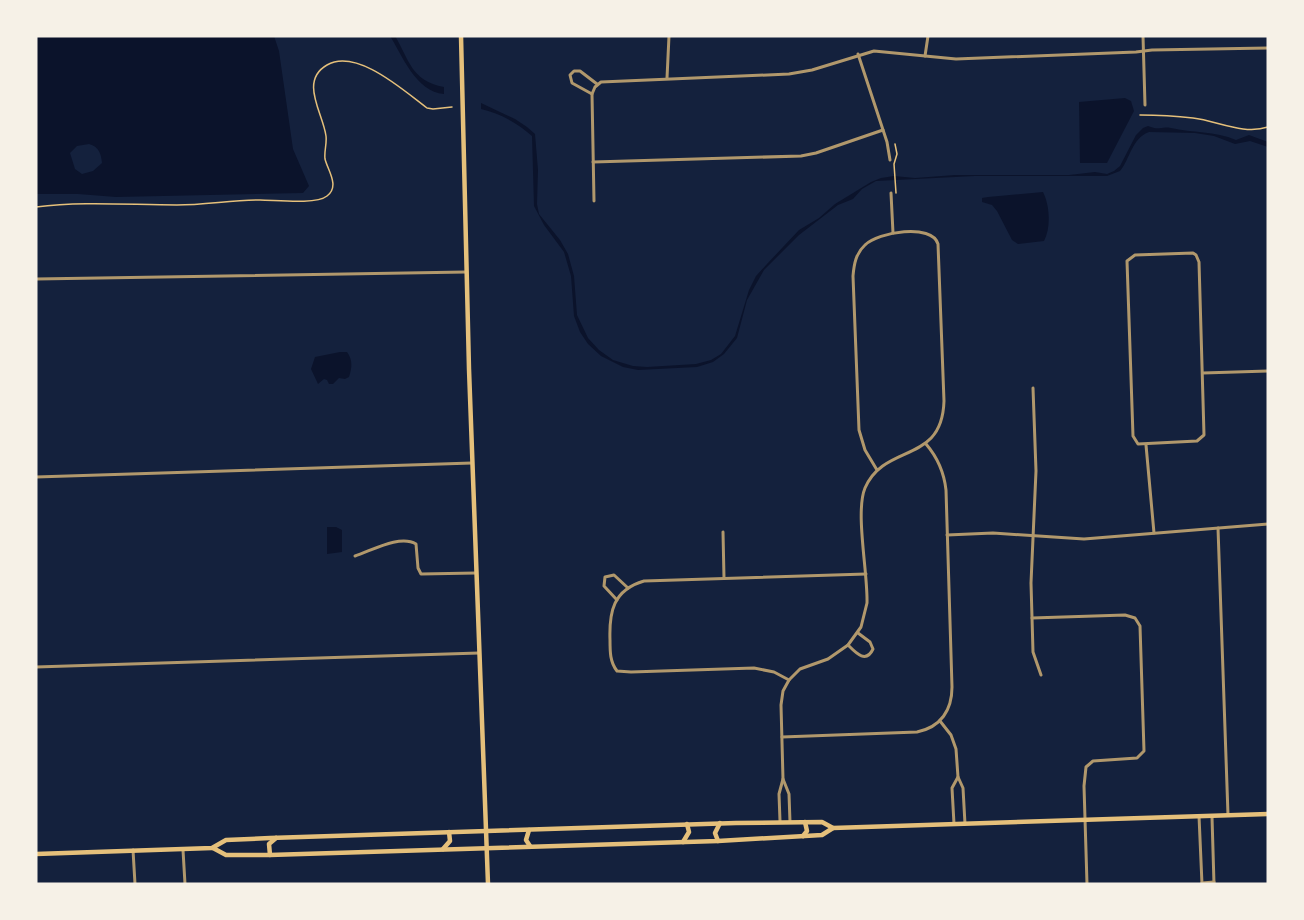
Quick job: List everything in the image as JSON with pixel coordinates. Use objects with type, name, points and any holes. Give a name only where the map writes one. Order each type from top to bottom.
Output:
[{"type":"main road","points":[[461,36],[472,463],[488,884]]},
{"type":"main road","points":[[212,848],[226,840],[687,824],[822,822],[833,828],[1268,814]]},
{"type":"main road","points":[[803,836],[807,831],[805,822]]},
{"type":"main road","points":[[718,841],[715,833],[720,823]]},
{"type":"main road","points":[[683,842],[689,832],[687,824]]},
{"type":"main road","points":[[36,854],[212,848],[226,855],[270,855],[718,841],[822,835],[833,828]]},
{"type":"main road","points":[[529,830],[526,840],[530,846]]},
{"type":"main road","points":[[443,849],[450,841],[448,832]]},
{"type":"main road","points":[[270,855],[269,844],[276,838]]},
{"type":"street","points":[[667,78],[669,36]]},
{"type":"street","points":[[925,56],[928,36]]},
{"type":"street","points":[[1143,36],[1145,105]]},
{"type":"street","points":[[594,201],[592,92],[597,84],[606,81],[789,74],[858,54],[884,50],[956,59],[1268,48]]},
{"type":"street","points":[[858,54],[883,130],[890,160]]},
{"type":"street","points":[[592,92],[572,83],[570,75],[574,71],[580,71],[597,84]]},
{"type":"street","points":[[593,162],[801,156],[883,130]]},
{"type":"street","points":[[891,193],[893,233]]},
{"type":"street","points":[[780,822],[779,794],[783,779],[781,698],[789,680],[800,669],[828,659],[848,645],[858,633],[866,609],[862,500],[867,484],[877,470],[891,460],[926,444],[940,424],[944,407],[938,244],[936,238],[928,233],[893,233],[879,236],[866,244],[856,256],[854,270],[859,430],[864,450],[877,470]]},
{"type":"street","points":[[1188,253],[1196,255],[1199,262],[1203,373],[1205,432],[1203,438],[1197,441],[1146,445],[1135,442],[1132,436],[1127,264],[1129,258],[1135,255],[1188,253]]},
{"type":"street","points":[[36,279],[466,272]]},
{"type":"street","points":[[1203,373],[1268,371]]},
{"type":"street","points":[[1034,388],[1036,461],[1032,618],[1033,652],[1041,675]]},
{"type":"street","points":[[782,736],[917,732],[929,729],[940,721],[949,709],[952,693],[944,477],[938,460],[926,444]]},
{"type":"street","points":[[1146,445],[1154,533]]},
{"type":"street","points":[[36,477],[472,463]]},
{"type":"street","points":[[947,535],[993,533],[1084,539],[1268,524]]},
{"type":"street","points":[[1218,528],[1228,815]]},
{"type":"street","points":[[723,532],[724,578]]},
{"type":"street","points":[[355,556],[390,544],[410,541],[416,544],[418,568],[421,574],[476,573]]},
{"type":"street","points":[[789,680],[774,672],[754,668],[617,671],[611,660],[612,610],[617,600],[628,588],[650,581],[866,573]]},
{"type":"street","points":[[617,600],[604,586],[605,577],[614,575],[628,588]]},
{"type":"street","points":[[1032,618],[1125,615],[1135,618],[1140,626],[1144,751],[1137,758],[1093,761],[1087,765],[1084,775],[1087,884]]},
{"type":"street","points":[[848,645],[861,657],[871,654],[872,644],[858,633]]},
{"type":"street","points":[[36,667],[479,653]]},
{"type":"street","points":[[940,721],[953,741],[958,777],[963,788],[965,824]]},
{"type":"street","points":[[954,824],[952,788],[958,777]]},
{"type":"street","points":[[783,779],[789,794],[790,822]]},
{"type":"street","points":[[1199,816],[1202,883],[1214,883],[1212,816]]},
{"type":"street","points":[[183,848],[185,884]]},
{"type":"street","points":[[134,850],[135,884]]},
{"type":"path","points":[[36,207],[63,204],[181,205],[243,200],[310,201],[325,198],[329,195],[333,183],[325,156],[326,135],[314,98],[314,84],[318,74],[325,66],[336,62],[348,61],[358,64],[387,78],[427,108],[453,107]]},
{"type":"path","points":[[1140,115],[1194,118],[1238,128],[1268,127]]},
{"type":"path","points":[[895,144],[897,193]]},
{"type":"water","points":[[274,36],[279,51],[293,149],[309,186],[303,193],[116,197],[36,194],[36,37]],"holes":[[[89,144],[99,151],[102,163],[93,171],[82,174],[75,169],[70,153],[77,146]]]},
{"type":"water","points":[[390,36],[395,36],[412,68],[424,80],[444,87],[444,94],[434,92],[418,80]]},
{"type":"water","points":[[1125,98],[1131,101],[1134,111],[1107,163],[1080,163],[1079,102]]},
{"type":"water","points":[[481,103],[515,119],[535,134],[539,214],[568,254],[574,276],[577,315],[588,338],[613,360],[633,366],[647,367],[696,364],[711,360],[721,354],[735,336],[749,290],[756,276],[799,230],[819,218],[835,204],[881,178],[955,175],[1069,175],[1095,172],[1107,174],[1120,166],[1136,135],[1148,126],[1212,134],[1236,140],[1249,135],[1268,142],[1268,147],[1250,141],[1235,144],[1214,136],[1195,133],[1149,132],[1135,144],[1120,171],[1107,176],[975,176],[876,181],[862,189],[853,199],[838,205],[799,235],[764,270],[747,300],[737,338],[724,354],[713,362],[697,367],[638,370],[623,367],[601,356],[588,344],[580,332],[574,316],[571,276],[564,252],[544,225],[534,206],[532,136],[508,119],[481,109]]},
{"type":"water","points":[[1043,192],[1049,217],[1044,241],[1018,244],[1012,240],[992,205],[982,202],[982,198],[988,197]]},
{"type":"water","points":[[347,352],[350,358],[349,377],[339,378],[333,384],[329,384],[324,379],[318,384],[311,369],[315,357]]},
{"type":"water","points":[[327,527],[342,530],[342,552],[327,554]]}]
